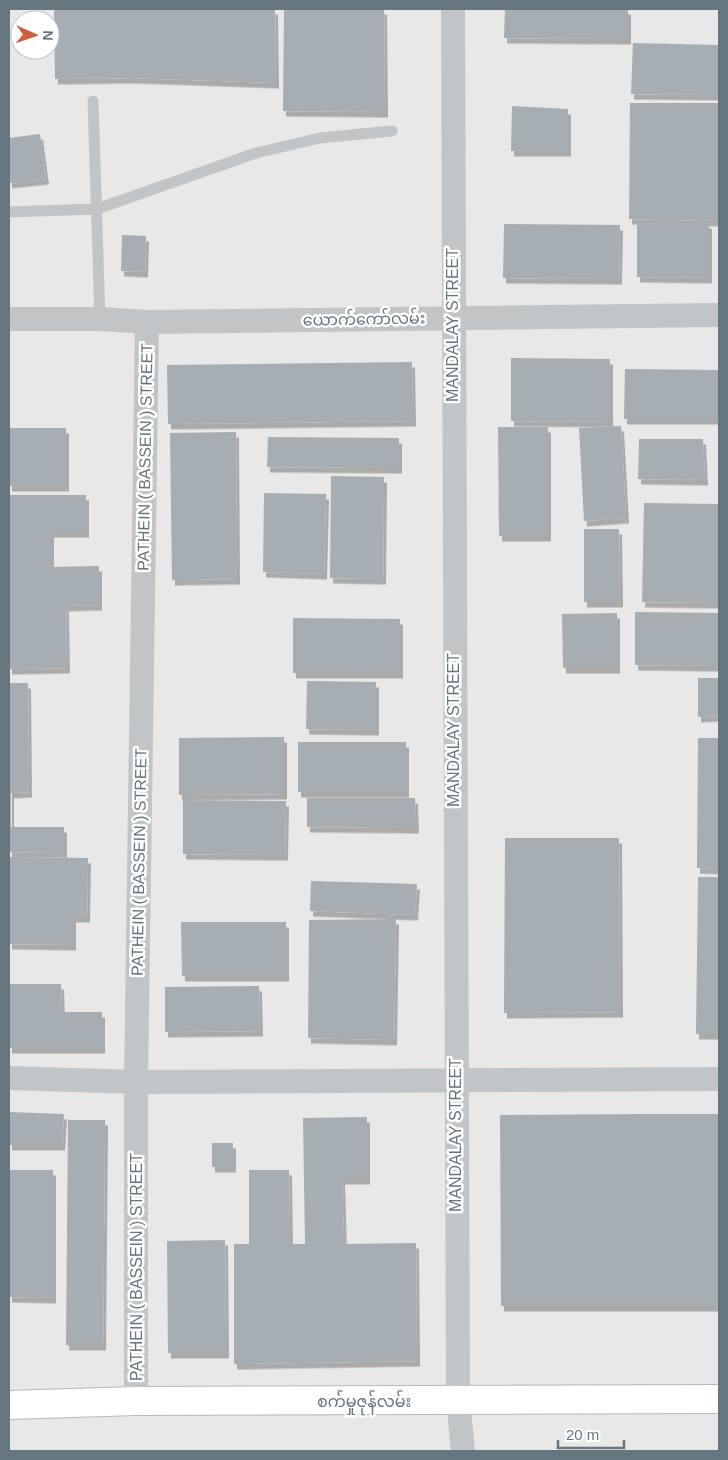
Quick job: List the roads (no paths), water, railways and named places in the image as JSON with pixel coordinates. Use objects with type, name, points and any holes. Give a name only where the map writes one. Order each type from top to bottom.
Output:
[{"type":"street","name":"MANDALAY STREET","points":[[453,9],[451,318],[455,1080],[458,1400],[463,1451]]},
{"type":"street","name":"ယောက်ကော်လမ်း","points":[[9,319],[100,319],[147,322],[719,315]]},
{"type":"street","name":"PATHEIN ( BASSEIN ) STREET","points":[[136,1401],[136,1082],[147,322]]},
{"type":"street","points":[[9,1078],[136,1082],[719,1078]]},
{"type":"street","name":"စက်မှုဇုန်လမ်း","points":[[9,1405],[136,1401],[719,1399]]},
{"type":"lane","points":[[93,101],[100,319]]},
{"type":"lane","points":[[9,212],[97,209],[256,153],[320,138],[392,131]]}]
